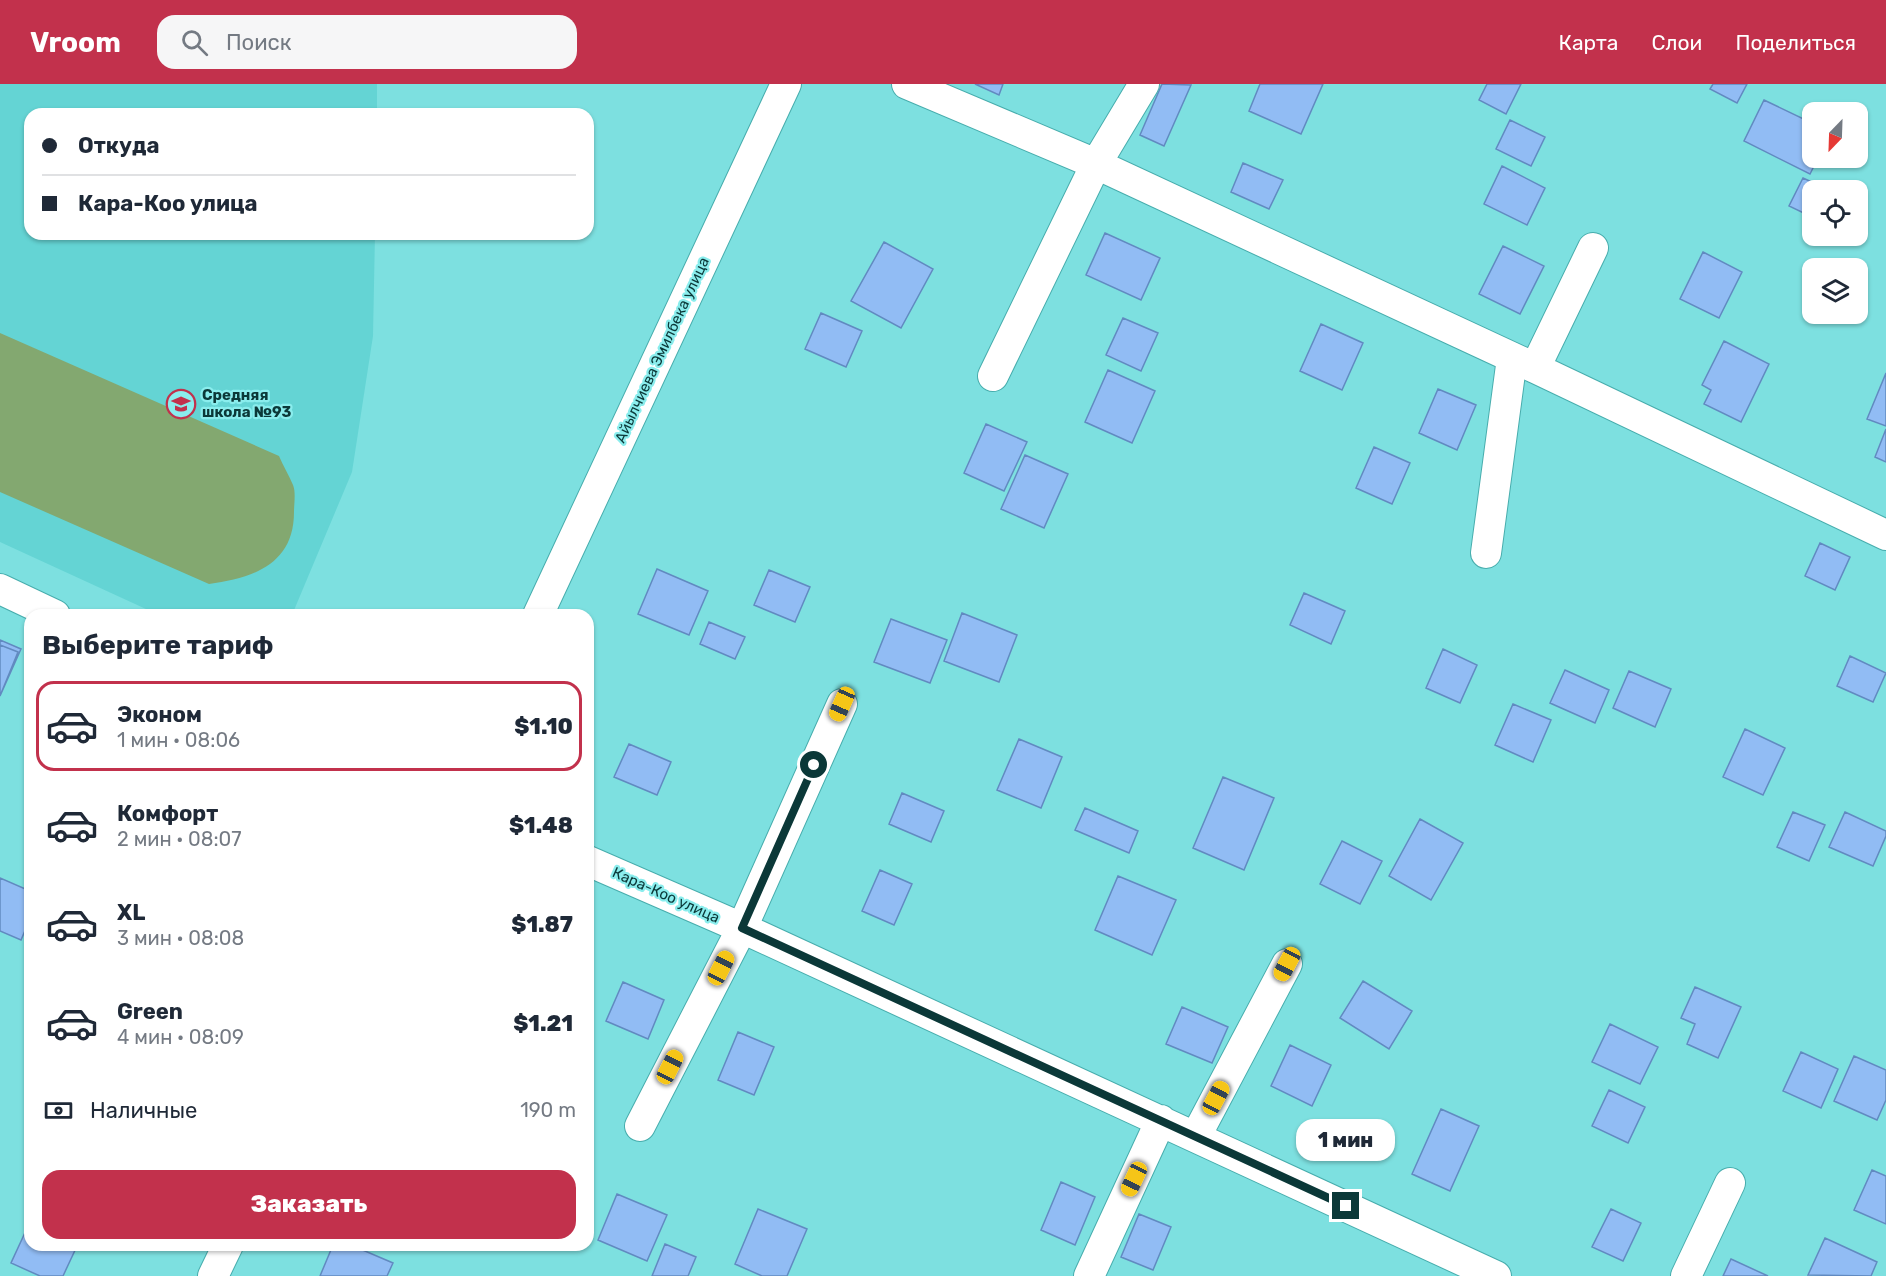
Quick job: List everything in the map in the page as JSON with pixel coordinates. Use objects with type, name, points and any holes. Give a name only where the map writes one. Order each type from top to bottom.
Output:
[{"type":"street","name":"Айылчиева Эмилбека улица","points":[[541,609],[786,84]]},
{"type":"street","points":[[908,84],[1096,164],[1886,535]]},
{"type":"street","points":[[993,375],[1096,164],[1144,84]]},
{"type":"street","points":[[1486,553],[1523,363],[1593,248]]},
{"type":"street","points":[[0,589],[42,609]]},
{"type":"street","points":[[640,1126],[742,928],[842,704]]},
{"type":"street","name":"Кара-Коо улица","points":[[594,864],[742,928],[1496,1276]]},
{"type":"street","points":[[1196,1136],[1287,964]]},
{"type":"street","points":[[1089,1276],[1161,1120]]},
{"type":"street","points":[[1686,1276],[1730,1183]]},
{"type":"street","points":[[213,1276],[225,1251]]},
{"type":"shaded area","name":"Средняя школа №93","points":[[0,84],[377,84],[377,108],[24,108],[24,240],[375,240],[373,336],[352,472],[295,609],[146,609],[0,542]]},
{"type":"green space","points":[[0,333],[279,456],[293,485],[295,498],[292,530],[287,545],[268,566],[255,573],[209,584],[0,492]]},
{"type":"building","points":[[975,84],[1003,84],[999,95]]},
{"type":"building","points":[[1162,84],[1191,85],[1164,146],[1140,135]]},
{"type":"building","points":[[1260,84],[1323,84],[1301,134],[1249,111]]},
{"type":"building","points":[[1487,84],[1521,84],[1506,114],[1479,100]]},
{"type":"building","points":[[1713,84],[1747,84],[1737,103],[1710,89]]},
{"type":"building","points":[[1764,100],[1802,118],[1802,168],[1813,168],[1810,174],[1744,141]]},
{"type":"building","points":[[1510,120],[1545,137],[1531,166],[1496,149]]},
{"type":"building","points":[[1243,163],[1283,180],[1269,209],[1231,192]]},
{"type":"building","points":[[1502,166],[1545,188],[1527,225],[1484,204]]},
{"type":"building","points":[[1802,180],[1802,212],[1789,206]]},
{"type":"building","points":[[1105,233],[1160,258],[1141,300],[1086,275]]},
{"type":"building","points":[[884,242],[933,269],[901,328],[851,301]]},
{"type":"building","points":[[1503,246],[1544,266],[1520,314],[1479,294]]},
{"type":"building","points":[[1703,252],[1742,272],[1719,318],[1680,299]]},
{"type":"building","points":[[821,313],[862,331],[846,367],[805,349]]},
{"type":"building","points":[[1123,318],[1158,333],[1141,371],[1106,355]]},
{"type":"building","points":[[1321,324],[1363,343],[1342,390],[1300,371]]},
{"type":"building","points":[[1724,341],[1769,364],[1741,422],[1704,404],[1711,390],[1702,385]]},
{"type":"building","points":[[1108,370],[1155,391],[1132,443],[1085,422]]},
{"type":"building","points":[[1886,373],[1886,426],[1867,419]]},
{"type":"building","points":[[1438,389],[1476,405],[1457,450],[1419,433]]},
{"type":"building","points":[[986,424],[1027,442],[1004,491],[964,473]]},
{"type":"building","points":[[1886,429],[1886,462],[1875,457]]},
{"type":"building","points":[[1374,447],[1410,463],[1392,504],[1356,488]]},
{"type":"building","points":[[1025,455],[1068,474],[1044,528],[1001,509]]},
{"type":"building","points":[[1820,543],[1850,557],[1835,590],[1805,576]]},
{"type":"building","points":[[657,569],[708,591],[689,635],[638,614]]},
{"type":"building","points":[[769,570],[810,587],[795,622],[754,605]]},
{"type":"building","points":[[1304,593],[1345,611],[1331,644],[1290,625]]},
{"type":"building","points":[[962,613],[1017,635],[999,682],[944,661]]},
{"type":"building","points":[[891,619],[947,640],[930,683],[874,662]]},
{"type":"building","points":[[709,622],[745,637],[735,659],[700,644]]},
{"type":"building","points":[[0,640],[21,649],[0,696]]},
{"type":"building","points":[[0,645],[18,652],[0,696]]},
{"type":"building","points":[[1443,649],[1477,665],[1460,703],[1426,688]]},
{"type":"building","points":[[1850,656],[1886,673],[1873,702],[1837,686]]},
{"type":"building","points":[[1565,670],[1609,690],[1595,723],[1550,703]]},
{"type":"building","points":[[1629,671],[1671,689],[1655,727],[1613,708]]},
{"type":"building","points":[[1513,704],[1551,720],[1533,762],[1495,745]]},
{"type":"building","points":[[1745,729],[1785,748],[1763,795],[1723,777]]},
{"type":"building","points":[[1019,739],[1062,757],[1041,808],[997,790]]},
{"type":"building","points":[[629,744],[671,762],[657,795],[614,777]]},
{"type":"building","points":[[1223,777],[1274,798],[1244,870],[1193,848]]},
{"type":"building","points":[[902,793],[944,811],[931,842],[889,824]]},
{"type":"building","points":[[1085,808],[1138,831],[1129,853],[1075,830]]},
{"type":"building","points":[[1793,812],[1825,825],[1809,861],[1777,847]]},
{"type":"building","points":[[1845,812],[1886,831],[1873,866],[1829,847]]},
{"type":"building","points":[[1420,819],[1463,843],[1431,900],[1389,876]]},
{"type":"building","points":[[1342,841],[1382,861],[1360,904],[1320,884]]},
{"type":"building","points":[[880,870],[912,884],[894,925],[862,911]]},
{"type":"building","points":[[1118,876],[1176,900],[1152,955],[1095,930]]},
{"type":"building","points":[[0,878],[24,888],[24,933],[21,940],[0,931]]},
{"type":"building","points":[[1363,981],[1412,1011],[1389,1049],[1340,1018]]},
{"type":"building","points":[[623,982],[664,1000],[648,1039],[606,1021]]},
{"type":"building","points":[[1695,987],[1741,1007],[1718,1058],[1687,1044],[1695,1024],[1681,1018]]},
{"type":"building","points":[[1182,1007],[1228,1027],[1212,1063],[1166,1044]]},
{"type":"building","points":[[1610,1024],[1658,1047],[1640,1084],[1592,1062]]},
{"type":"building","points":[[738,1032],[774,1047],[754,1095],[718,1080]]},
{"type":"building","points":[[1290,1045],[1331,1065],[1312,1106],[1271,1086]]},
{"type":"building","points":[[1801,1052],[1838,1069],[1821,1108],[1783,1091]]},
{"type":"building","points":[[1854,1056],[1886,1070],[1886,1100],[1877,1120],[1834,1101]]},
{"type":"building","points":[[1609,1090],[1645,1107],[1628,1143],[1592,1126]]},
{"type":"building","points":[[1441,1109],[1479,1126],[1450,1191],[1412,1174]]},
{"type":"building","points":[[1872,1170],[1886,1176],[1886,1224],[1854,1210]]},
{"type":"building","points":[[1061,1182],[1095,1197],[1075,1245],[1041,1230]]},
{"type":"building","points":[[617,1194],[667,1215],[647,1261],[598,1240]]},
{"type":"building","points":[[758,1209],[807,1229],[787,1276],[762,1276],[735,1264]]},
{"type":"building","points":[[1611,1209],[1641,1223],[1623,1261],[1592,1247]]},
{"type":"building","points":[[1139,1214],[1171,1227],[1153,1270],[1121,1257]]},
{"type":"building","points":[[24,1235],[24,1251],[75,1251],[63,1276],[40,1276],[11,1263]]},
{"type":"building","points":[[1825,1238],[1877,1262],[1871,1276],[1808,1275]]},
{"type":"building","points":[[665,1244],[696,1257],[688,1276],[652,1276]]},
{"type":"building","points":[[330,1251],[365,1251],[393,1263],[387,1276],[320,1276]]},
{"type":"building","points":[[1731,1259],[1768,1276],[1723,1276]]},
{"type":"place","name":"Средняя школа №93","points":[[181,404]]},
{"type":"route","points":[[814,765],[742,928],[1346,1206]]}]
